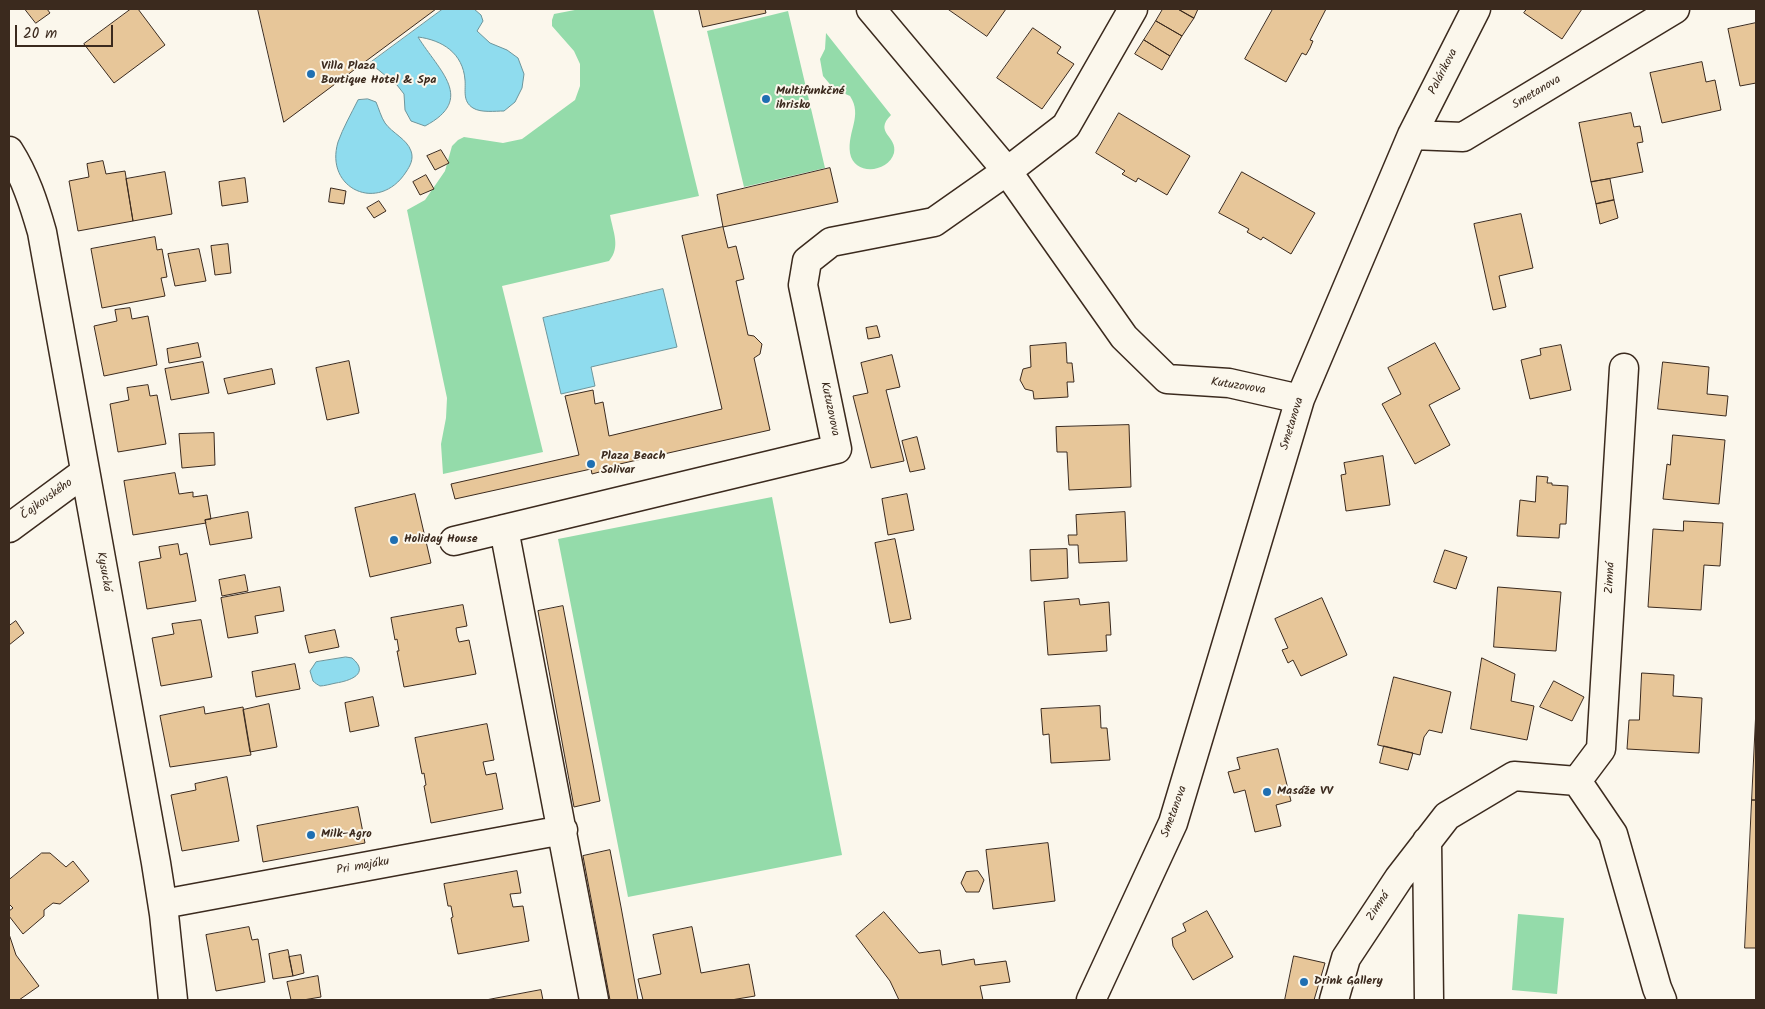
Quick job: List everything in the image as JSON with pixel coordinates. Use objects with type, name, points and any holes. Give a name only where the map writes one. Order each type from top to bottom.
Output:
[{"type":"street","name":"Kutuzovova","points":[[871,9],[1007,171],[1124,337],[1167,379],[1229,383],[1300,399]]},
{"type":"street","name":"Kutuzovova","points":[[454,541],[837,449],[803,285],[807,261],[831,242],[934,222],[1007,171],[1066,126],[1133,9]]},
{"type":"street","name":"Palárikova","points":[[1412,136],[1476,9]]},
{"type":"street","name":"Smetanova","points":[[1091,1000],[1173,823],[1300,399],[1412,136],[1463,138],[1675,9]]},
{"type":"street","name":"Kysucká","points":[[9,151],[33,201],[42,232],[163,904],[174,1000]]},
{"type":"street","name":"Zimná","points":[[1334,1000],[1346,958],[1399,878],[1447,816],[1514,776],[1577,781],[1601,748],[1624,368]]},
{"type":"street","name":"Čajkovského","points":[[9,528],[85,472]]},
{"type":"street","points":[[504,529],[594,1000]]},
{"type":"street","points":[[1577,781],[1613,834],[1662,1000]]},
{"type":"street","name":"Pri majáku","points":[[163,904],[563,830]]},
{"type":"street","points":[[1427,841],[1429,1000]]},
{"type":"green space","points":[[580,9],[653,9],[699,196],[610,215],[615,250],[609,261],[502,286],[543,452],[443,474],[441,444],[446,418],[447,398],[407,210],[425,200],[445,171],[452,146],[458,140],[464,137],[503,143],[522,139],[575,100],[580,86],[580,64],[574,51],[552,26],[552,20],[554,14]]},
{"type":"green space","name":"Multifunkčné ihrisko","points":[[788,11],[825,168],[744,187],[707,31]]},
{"type":"green space","points":[[826,33],[891,115],[884,126],[893,142],[894,153],[891,160],[878,168],[871,169],[858,166],[850,153],[855,117],[854,103],[850,96],[834,89],[823,76],[820,59],[825,49]]},
{"type":"green space","points":[[772,497],[842,855],[628,897],[558,539]]},
{"type":"green space","points":[[1518,914],[1564,918],[1557,994],[1512,990]]},
{"type":"water","points":[[443,9],[474,9],[481,15],[483,21],[477,31],[490,43],[507,50],[518,58],[524,74],[522,88],[515,102],[504,111],[480,111],[473,108],[467,102],[465,80],[460,62],[456,55],[435,41],[418,37],[443,73],[451,95],[448,105],[440,116],[425,126],[411,121],[405,110],[404,94],[397,85],[370,63]]},
{"type":"water","points":[[368,99],[376,102],[385,123],[406,143],[412,157],[407,170],[395,185],[382,192],[369,193],[357,190],[346,183],[339,172],[336,159],[338,142],[358,100]]},
{"type":"water","points":[[663,289],[677,347],[591,367],[595,386],[561,394],[543,318]]},
{"type":"water","points":[[346,657],[352,658],[357,664],[359,672],[356,676],[322,686],[313,681],[310,671],[316,662]]},
{"type":"building","points":[[25,9],[47,9],[50,13],[36,23]]},
{"type":"building","points":[[131,9],[138,9],[165,45],[114,83],[84,44]]},
{"type":"building","name":"Villa Plaza Boutique Hotel & Spa","points":[[258,9],[436,9],[284,122]]},
{"type":"building","points":[[699,9],[765,9],[766,13],[703,27]]},
{"type":"building","points":[[948,9],[1006,9],[987,36]]},
{"type":"building","points":[[1163,9],[1178,9],[1194,18],[1182,36],[1156,21]]},
{"type":"building","points":[[1178,9],[1198,9],[1194,18]]},
{"type":"building","points":[[1273,9],[1326,9],[1310,40],[1313,41],[1310,48],[1306,55],[1302,53],[1286,82],[1245,59]]},
{"type":"building","points":[[1527,9],[1582,9],[1562,39],[1524,13]]},
{"type":"building","points":[[1156,21],[1182,36],[1170,56],[1144,40]]},
{"type":"building","points":[[1756,23],[1756,83],[1740,86],[1728,29]]},
{"type":"building","points":[[1033,28],[1061,47],[1057,53],[1074,64],[1042,109],[997,78]]},
{"type":"building","points":[[1144,40],[1170,56],[1162,70],[1135,54]]},
{"type":"building","points":[[1702,62],[1706,82],[1715,80],[1721,110],[1662,123],[1650,73]]},
{"type":"building","points":[[1119,113],[1190,156],[1167,195],[1138,178],[1136,182],[1122,174],[1125,171],[1096,153]]},
{"type":"building","points":[[1631,113],[1634,127],[1640,126],[1643,142],[1637,143],[1643,172],[1591,182],[1579,123]]},
{"type":"building","points":[[441,150],[449,163],[435,170],[427,156]]},
{"type":"building","points":[[103,161],[106,174],[125,171],[133,221],[78,231],[69,181],[89,177],[87,164]]},
{"type":"building","points":[[830,168],[838,202],[723,227],[717,195]]},
{"type":"building","points":[[165,172],[172,214],[133,221],[126,179]]},
{"type":"building","points":[[1242,172],[1315,213],[1291,254],[1263,237],[1261,240],[1247,232],[1249,229],[1219,213]]},
{"type":"building","points":[[426,175],[434,189],[420,195],[413,182]]},
{"type":"building","points":[[245,178],[248,202],[222,206],[219,182]]},
{"type":"building","points":[[1610,179],[1614,200],[1596,204],[1591,182]]},
{"type":"building","points":[[331,188],[346,191],[344,204],[329,202]]},
{"type":"building","points":[[1614,200],[1618,218],[1600,224],[1596,204]]},
{"type":"building","points":[[379,201],[386,211],[374,218],[367,208]]},
{"type":"building","points":[[1521,214],[1533,268],[1499,276],[1506,307],[1493,310],[1474,224]]},
{"type":"building","points":[[723,227],[728,248],[736,246],[744,279],[736,281],[748,335],[754,336],[762,344],[760,354],[754,358],[770,430],[602,468],[603,471],[592,474],[591,469],[455,499],[451,484],[579,455],[565,396],[593,390],[595,404],[603,402],[609,436],[722,409],[682,236]]},
{"type":"building","points":[[155,237],[157,250],[162,249],[167,277],[161,278],[165,296],[102,308],[91,249]]},
{"type":"building","points":[[228,244],[231,273],[215,275],[211,246]]},
{"type":"building","points":[[199,249],[206,281],[175,286],[168,254]]},
{"type":"building","points":[[130,308],[132,319],[148,316],[157,365],[104,376],[94,326],[117,321],[115,310]]},
{"type":"building","points":[[877,326],[880,337],[868,339],[866,328]]},
{"type":"building","points":[[198,343],[201,357],[169,363],[167,349]]},
{"type":"building","points":[[1066,343],[1067,363],[1072,363],[1074,382],[1067,382],[1068,397],[1034,399],[1033,391],[1025,389],[1020,380],[1023,369],[1031,367],[1030,346]]},
{"type":"building","points":[[1435,343],[1460,389],[1429,405],[1450,445],[1415,464],[1382,404],[1401,394],[1388,368]]},
{"type":"building","points":[[1561,345],[1571,390],[1530,399],[1521,360],[1541,355],[1540,349]]},
{"type":"building","points":[[892,355],[900,387],[886,390],[904,461],[871,468],[853,396],[868,393],[861,363]]},
{"type":"building","points":[[349,361],[359,413],[327,420],[316,368]]},
{"type":"building","points":[[203,362],[209,393],[171,400],[165,369]]},
{"type":"building","points":[[1663,362],[1709,367],[1707,394],[1728,396],[1726,416],[1658,409]]},
{"type":"building","points":[[272,369],[275,384],[228,394],[224,379]]},
{"type":"building","points":[[148,385],[150,396],[157,395],[166,444],[118,452],[110,404],[129,400],[127,388]]},
{"type":"building","points":[[1129,425],[1131,487],[1069,490],[1067,452],[1057,452],[1056,427]]},
{"type":"building","points":[[214,433],[215,465],[182,468],[179,434]]},
{"type":"building","points":[[1673,435],[1725,440],[1719,504],[1663,499],[1667,464],[1670,465]]},
{"type":"building","points":[[917,437],[925,469],[910,472],[902,441]]},
{"type":"building","points":[[1383,456],[1390,505],[1346,511],[1341,475],[1346,474],[1344,463]]},
{"type":"building","points":[[175,473],[179,494],[193,492],[193,497],[207,495],[211,519],[205,520],[206,523],[133,535],[124,481]]},
{"type":"building","points":[[1537,476],[1548,477],[1547,483],[1552,483],[1552,485],[1568,486],[1566,524],[1560,524],[1559,538],[1517,536],[1520,500],[1535,502]]},
{"type":"building","name":"Holiday House","points":[[415,494],[431,563],[370,577],[355,508]]},
{"type":"building","points":[[907,494],[914,530],[888,535],[882,499]]},
{"type":"building","points":[[248,512],[252,538],[210,545],[205,520]]},
{"type":"building","points":[[1125,512],[1127,561],[1079,563],[1078,545],[1069,545],[1068,535],[1077,535],[1076,515]]},
{"type":"building","points":[[1684,521],[1723,523],[1720,566],[1704,565],[1701,610],[1648,607],[1653,529],[1683,531]]},
{"type":"building","points":[[895,539],[911,619],[890,623],[875,543]]},
{"type":"building","points":[[178,544],[180,555],[187,553],[196,601],[147,609],[139,562],[161,558],[159,547]]},
{"type":"building","points":[[1067,549],[1068,578],[1031,581],[1030,550]]},
{"type":"building","points":[[1445,550],[1467,557],[1456,589],[1434,582]]},
{"type":"building","points":[[245,575],[248,591],[222,596],[219,580]]},
{"type":"building","points":[[280,587],[284,611],[255,616],[258,633],[228,638],[221,598]]},
{"type":"building","points":[[1498,587],[1561,592],[1556,651],[1494,647]]},
{"type":"building","points":[[1322,598],[1347,655],[1301,676],[1293,660],[1288,663],[1282,650],[1288,648],[1275,619]]},
{"type":"building","points":[[1079,599],[1080,605],[1109,602],[1111,635],[1106,635],[1107,651],[1048,655],[1044,602]]},
{"type":"building","points":[[463,605],[467,626],[456,628],[457,635],[459,642],[469,640],[476,674],[404,687],[397,651],[399,651],[397,639],[395,640],[391,618]]},
{"type":"building","points":[[563,606],[600,801],[574,807],[538,611]]},
{"type":"building","points":[[201,620],[212,677],[161,686],[152,638],[174,634],[172,624]]},
{"type":"building","points":[[16,621],[24,633],[9,645],[9,626]]},
{"type":"building","points":[[335,630],[339,647],[309,653],[305,636]]},
{"type":"building","points":[[1482,658],[1515,674],[1511,701],[1534,706],[1527,740],[1471,729]]},
{"type":"building","points":[[295,664],[300,689],[256,697],[252,672]]},
{"type":"building","points":[[1642,673],[1674,675],[1673,696],[1702,698],[1699,753],[1627,749],[1629,720],[1639,720]]},
{"type":"building","points":[[1394,677],[1451,692],[1442,733],[1429,730],[1424,737],[1420,755],[1378,745]]},
{"type":"building","points":[[1554,681],[1584,697],[1572,721],[1540,707]]},
{"type":"building","points":[[373,697],[379,726],[350,732],[345,703]]},
{"type":"building","points":[[269,704],[277,747],[250,752],[243,710]]},
{"type":"building","points":[[1100,706],[1101,728],[1107,728],[1110,760],[1051,763],[1049,734],[1043,735],[1041,709]]},
{"type":"building","points":[[204,707],[205,714],[243,707],[251,755],[170,767],[160,716]]},
{"type":"building","points":[[1756,709],[1756,800],[1752,800]]},
{"type":"building","points":[[487,724],[494,760],[483,762],[486,775],[496,773],[503,809],[431,823],[424,786],[426,785],[424,773],[422,774],[415,738]]},
{"type":"building","points":[[1384,746],[1413,753],[1408,770],[1380,763]]},
{"type":"building","name":"Masáže VV","points":[[1278,749],[1291,801],[1276,805],[1281,826],[1255,832],[1245,790],[1234,793],[1228,772],[1240,769],[1237,758]]},
{"type":"building","points":[[227,777],[239,841],[182,851],[171,795],[196,790],[195,784]]},
{"type":"building","points":[[1752,800],[1756,800],[1756,948],[1745,948]]},
{"type":"building","name":"Milk-Agro","points":[[358,807],[365,843],[263,862],[257,826]]},
{"type":"building","points":[[1048,843],[1055,901],[993,909],[986,850]]},
{"type":"building","points":[[610,850],[638,1000],[610,1000],[583,856]]},
{"type":"building","points":[[42,853],[50,853],[66,867],[73,861],[89,881],[60,904],[53,903],[44,910],[44,916],[23,934],[9,916],[9,911],[13,908],[9,904],[9,880]]},
{"type":"building","points":[[517,871],[521,893],[510,894],[513,907],[523,906],[529,941],[458,954],[451,918],[453,917],[451,906],[448,906],[444,884]]},
{"type":"building","points":[[978,871],[984,880],[979,892],[966,892],[961,883],[966,872]]},
{"type":"building","points":[[1207,911],[1233,957],[1193,980],[1173,946],[1172,938],[1186,931],[1183,924]]},
{"type":"building","points":[[884,912],[919,953],[940,950],[942,965],[974,959],[975,965],[1006,961],[1010,982],[980,986],[983,1000],[899,1000],[890,981],[856,936]]},
{"type":"building","points":[[249,927],[252,940],[258,939],[265,982],[216,991],[206,935]]},
{"type":"building","points":[[692,927],[701,973],[749,964],[755,996],[731,1000],[643,1000],[638,979],[661,974],[653,935]]},
{"type":"building","points":[[9,934],[16,955],[39,986],[19,1000],[9,1000]]},
{"type":"building","points":[[288,950],[293,976],[273,979],[269,954]]},
{"type":"building","points":[[301,955],[304,973],[293,976],[289,957]]},
{"type":"building","name":"Drink Gallery","points":[[1294,956],[1325,963],[1314,1000],[1285,1000]]},
{"type":"building","points":[[318,976],[321,997],[291,1000],[287,982]]},
{"type":"building","points":[[541,990],[543,1000],[486,1000]]},
{"type":"place","name":"Villa Plaza Boutique Hotel & Spa","points":[[311,74]]},
{"type":"place","name":"Multifunkčné ihrisko","points":[[766,99]]},
{"type":"place","name":"Plaza Beach Solivar","points":[[591,464]]},
{"type":"place","name":"Holiday House","points":[[394,540]]},
{"type":"place","name":"Masáže VV","points":[[1267,792]]},
{"type":"place","name":"Milk-Agro","points":[[311,835]]},
{"type":"place","name":"Drink Gallery","points":[[1304,982]]}]
